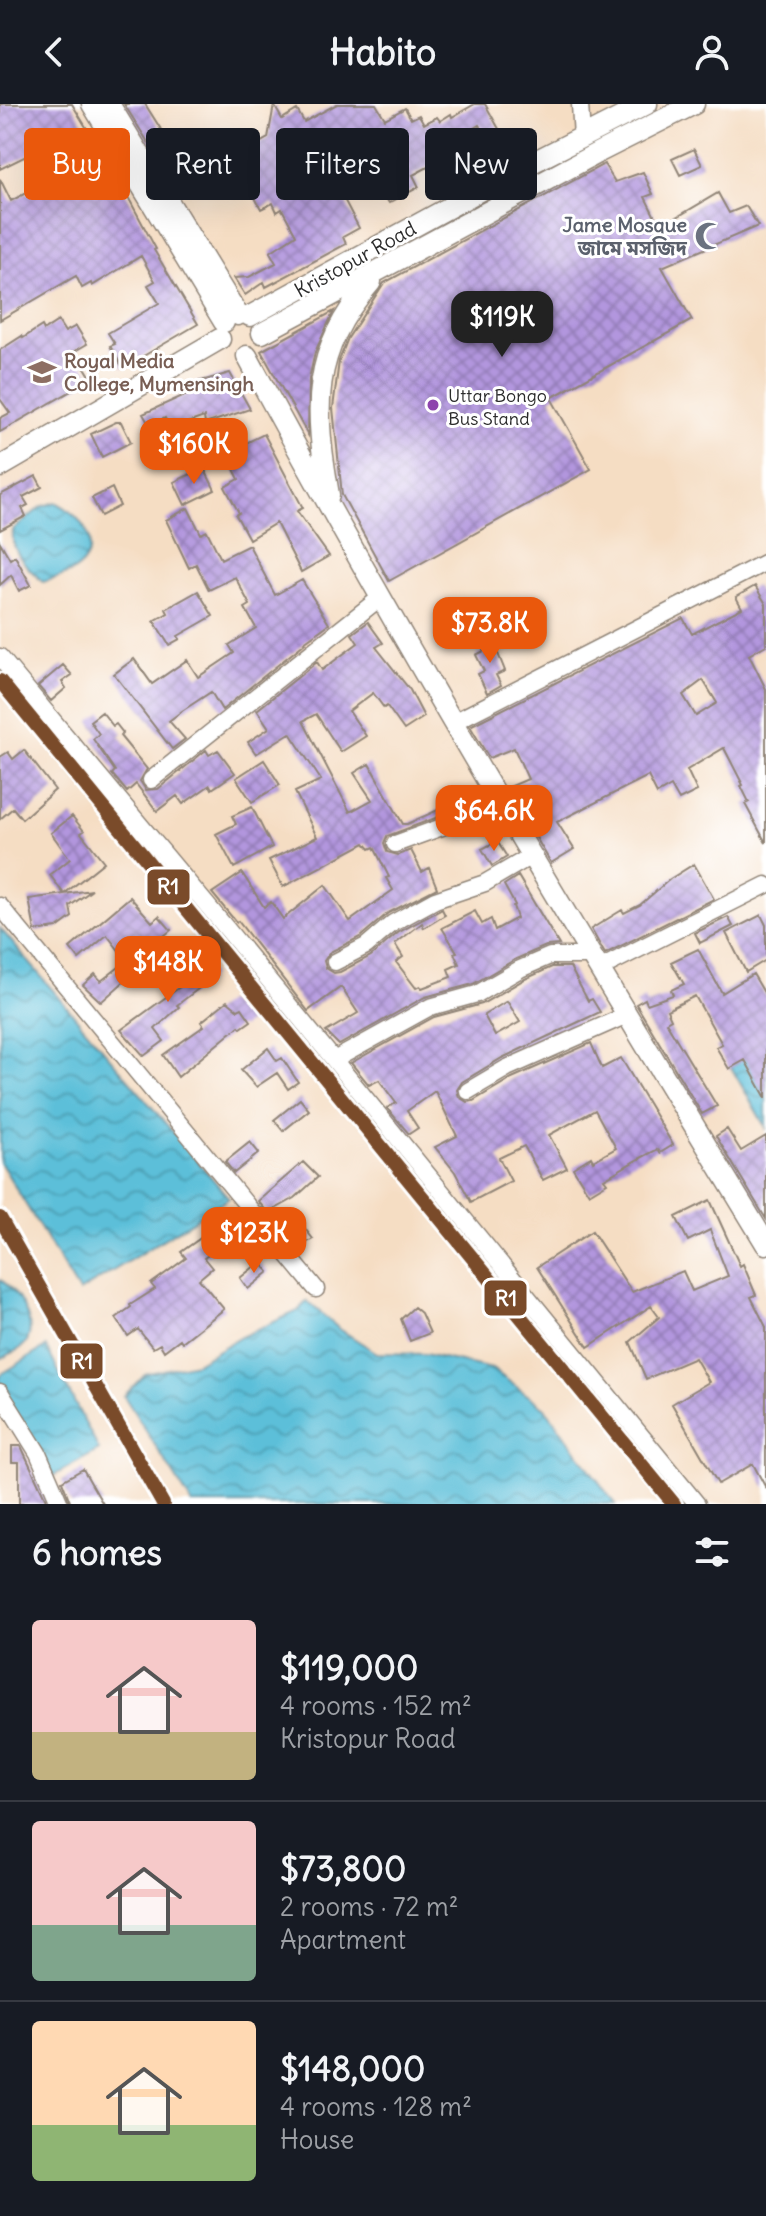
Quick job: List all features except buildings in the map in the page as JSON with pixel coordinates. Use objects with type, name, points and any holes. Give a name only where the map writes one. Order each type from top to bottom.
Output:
[{"type":"main road","points":[[92,104],[233,323]]},
{"type":"main road","points":[[109,104],[233,323],[227,351],[233,355],[247,356],[259,347],[262,333],[259,323],[233,323]]},
{"type":"main road","points":[[589,142],[647,104]]},
{"type":"main road","points":[[589,142],[694,104]]},
{"type":"main road","name":"Kristopur Road","points":[[0,467],[233,323],[514,172],[589,142]]},
{"type":"main road","name":"Kristopur Road","points":[[262,333],[380,272],[589,142]]},
{"type":"main road","points":[[332,514],[319,431],[321,377],[329,346],[342,318],[380,272]]},
{"type":"main road","points":[[247,356],[332,514],[500,806],[766,1244]]},
{"type":"street","points":[[580,104],[589,142]]},
{"type":"street","points":[[452,723],[766,562]]},
{"type":"street","points":[[151,780],[381,597]]},
{"type":"street","points":[[0,657],[697,1504]]},
{"type":"street","points":[[395,844],[500,806]]},
{"type":"street","points":[[335,962],[366,946],[393,923],[435,900],[485,883],[531,856]]},
{"type":"street","points":[[334,1060],[430,1007],[477,994],[540,960],[550,956],[595,962],[660,941],[694,920],[766,885]]},
{"type":"street","points":[[0,906],[316,1289]]},
{"type":"street","points":[[468,1091],[507,1068],[627,1015]]},
{"type":"street","points":[[0,1392],[38,1453],[60,1504]]},
{"type":"water","points":[[56,502],[84,527],[90,544],[88,554],[79,567],[43,582],[17,553],[13,530],[41,507]]},
{"type":"water","points":[[0,928],[229,1198],[79,1292],[0,1162]]},
{"type":"water","points":[[766,1023],[766,1128],[731,1067]]},
{"type":"water","points":[[0,1280],[12,1290],[23,1307],[29,1334],[22,1347],[0,1359]]},
{"type":"water","points":[[307,1301],[338,1328],[377,1353],[425,1354],[492,1369],[545,1408],[615,1504],[192,1504],[124,1396],[145,1374],[196,1363],[241,1337],[298,1311]]},
{"type":"water","points":[[46,1347],[99,1450],[53,1476],[0,1388],[0,1375]]},
{"type":"transit line","name":"R1","points":[[0,681],[674,1504]]},
{"type":"transit line","name":"R1","points":[[0,1218],[163,1504]]},
{"type":"place","name":"Jame Mosque জামে মসজিদ","points":[[709,236]]},
{"type":"place","name":"Royal Media College, Mymensingh","points":[[42,372]]},
{"type":"place","name":"Uttar Bongo Bus Stand","points":[[433,405]]}]
